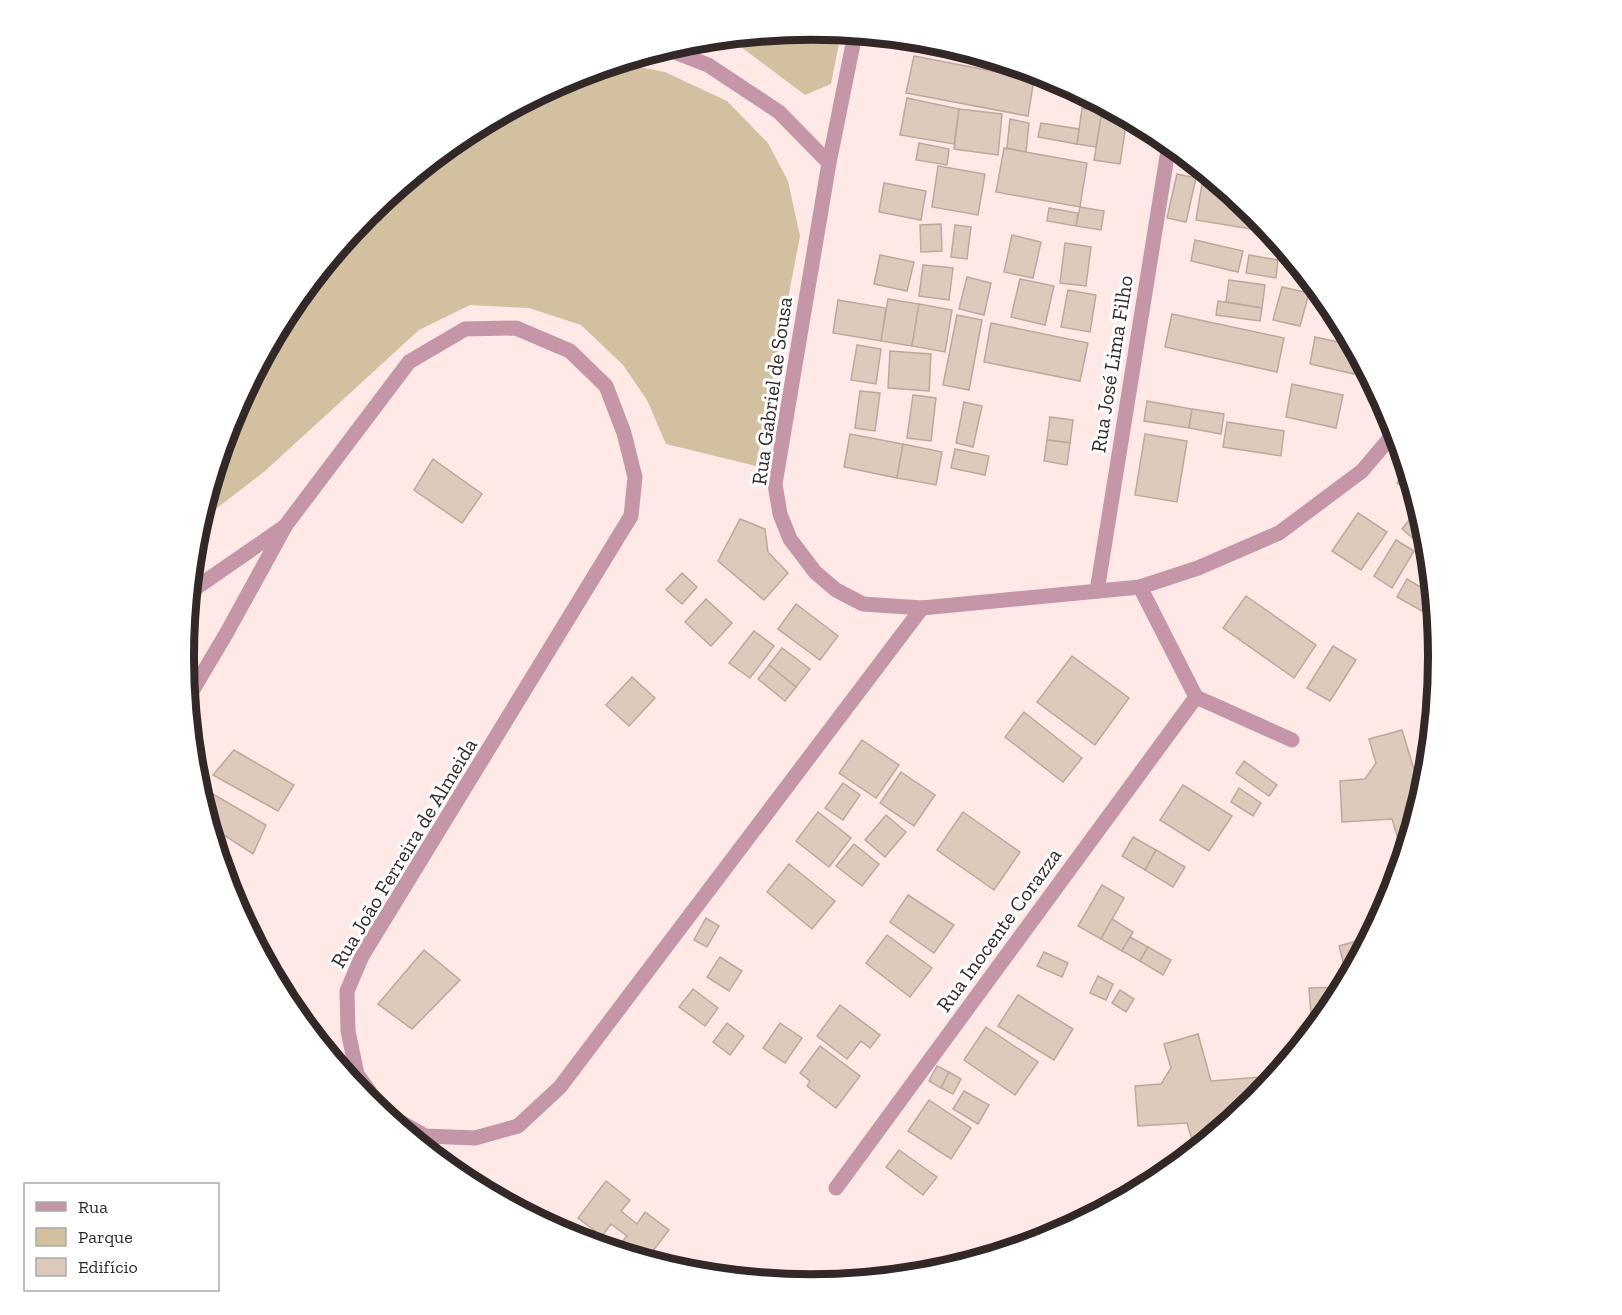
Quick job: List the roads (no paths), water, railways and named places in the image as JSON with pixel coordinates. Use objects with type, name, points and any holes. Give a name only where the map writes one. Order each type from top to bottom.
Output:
[{"type":"street","name":"Rua Gabriel de Sousa","points":[[853,42],[829,164],[775,484],[780,514],[790,539],[815,572],[836,590],[863,604],[922,608],[1140,587],[1198,568],[1279,533],[1362,471],[1388,440]]},
{"type":"street","points":[[681,54],[708,65],[779,112],[829,164]]},
{"type":"street","name":"Rua José Lima Filho","points":[[1097,591],[1167,154]]},
{"type":"street","name":"Rua João Ferreira de Almeida","points":[[195,687],[286,525],[409,363],[465,329],[516,328],[570,351],[606,386],[624,433],[635,477],[631,516],[362,956],[347,991],[348,1031],[359,1077]]},
{"type":"street","name":"Rua João Ferreira de Almeida","points":[[198,586],[286,525]]},
{"type":"street","points":[[1140,587],[1196,697],[1292,740]]},
{"type":"street","name":"Rua João Ferreira de Almeida","points":[[416,1131],[425,1136],[475,1138],[518,1126],[560,1087],[922,608]]},
{"type":"street","name":"Rua Inocente Corazza","points":[[836,1188],[1196,697]]}]
